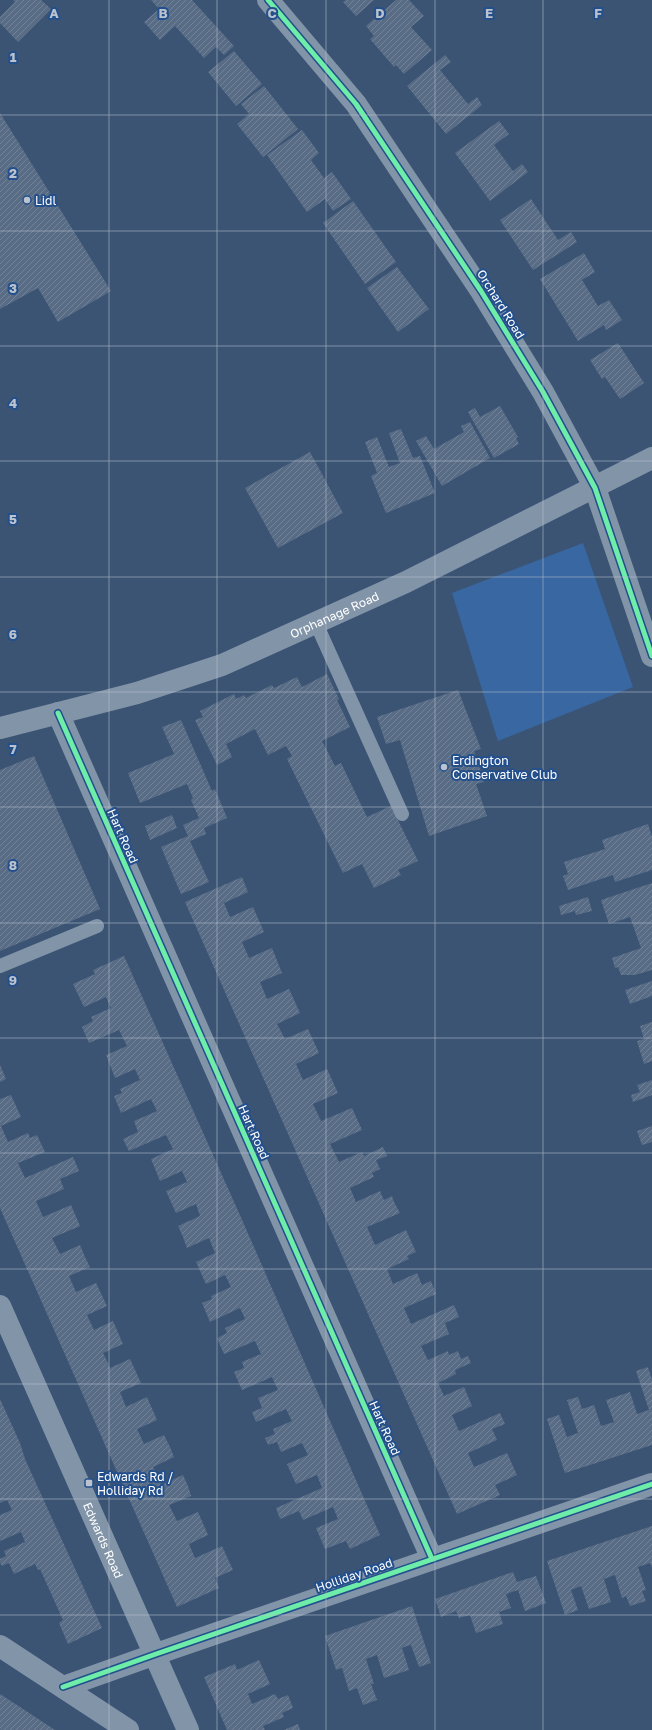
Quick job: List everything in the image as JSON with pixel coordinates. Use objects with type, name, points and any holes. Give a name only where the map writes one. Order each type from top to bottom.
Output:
[{"type":"street","name":"Orchard Road","points":[[268,0],[356,104],[468,271],[543,392],[595,488],[652,656]]},
{"type":"street","name":"Orphanage Road","points":[[0,728],[137,693],[222,665],[406,582],[652,458]]},
{"type":"street","name":"Hart Road","points":[[58,713],[432,1559]]},
{"type":"street","name":"Edwards Road","points":[[0,1306],[156,1654],[188,1730]]},
{"type":"street","name":"Holliday Road","points":[[62,1688],[156,1654],[652,1484]]},
{"type":"street","points":[[0,1646],[128,1730]]},
{"type":"lane","points":[[316,623],[402,814]]},
{"type":"lane","points":[[0,966],[97,926]]},
{"type":"shaded area","points":[[583,543],[633,687],[498,741],[452,593]]},
{"type":"building","points":[[13,0],[41,0],[51,9],[18,42],[0,23],[0,17],[15,2]]},
{"type":"building","points":[[151,0],[192,0],[234,46],[224,55],[216,47],[204,58],[175,26],[160,40],[144,22],[159,9]]},
{"type":"building","points":[[346,0],[374,0],[356,16],[343,2]]},
{"type":"building","points":[[396,0],[409,0],[424,16],[411,27],[432,50],[404,74],[396,65],[394,67],[370,39],[374,36],[366,26]]},
{"type":"building","points":[[234,51],[262,84],[236,106],[208,72]]},
{"type":"building","points":[[445,55],[451,62],[440,70],[468,104],[477,97],[482,105],[446,134],[407,86]]},
{"type":"building","points":[[264,86],[298,129],[263,157],[237,124],[249,114],[241,104]]},
{"type":"building","name":"Lidl","points":[[0,113],[111,291],[58,322],[38,288],[0,309]]},
{"type":"building","points":[[499,121],[509,134],[494,145],[513,171],[522,164],[528,172],[490,201],[455,153]]},
{"type":"building","points":[[302,130],[319,153],[311,160],[324,178],[332,172],[351,199],[333,211],[325,199],[307,212],[267,155]]},
{"type":"building","points":[[531,199],[558,240],[571,232],[577,242],[533,270],[500,220]]},
{"type":"building","points":[[353,201],[396,262],[365,284],[323,223]]},
{"type":"building","points":[[584,253],[595,272],[582,280],[598,306],[609,300],[622,320],[606,330],[604,325],[578,341],[540,279]]},
{"type":"building","points":[[397,267],[429,309],[398,332],[367,288]]},
{"type":"building","points":[[618,343],[644,383],[620,399],[605,377],[602,379],[590,360]]},
{"type":"building","points":[[500,406],[518,437],[516,438],[519,444],[494,458],[468,412],[475,408],[480,417]]},
{"type":"building","points":[[470,422],[490,458],[442,486],[416,441],[426,436],[434,449],[464,432],[461,426]]},
{"type":"building","points":[[401,429],[413,458],[420,456],[435,493],[386,513],[371,476],[377,473],[365,442],[377,437],[389,467],[400,463],[389,433]]},
{"type":"building","points":[[310,452],[343,513],[278,548],[245,488]]},
{"type":"building","points":[[327,674],[350,727],[322,741],[335,766],[341,763],[367,817],[391,806],[418,861],[398,870],[401,875],[374,888],[362,864],[343,873],[287,759],[292,756],[286,746],[268,755],[255,729],[226,744],[232,757],[217,765],[195,720],[203,717],[200,711],[234,694],[236,699],[244,695],[246,698],[272,685],[274,688],[297,677],[302,687]]},
{"type":"building","name":"Erdington Conservative Club","points":[[458,690],[481,749],[474,751],[484,782],[476,784],[487,816],[429,836],[400,740],[386,744],[377,717]]},
{"type":"building","points":[[181,720],[212,791],[215,789],[227,818],[204,828],[206,834],[190,841],[209,882],[181,894],[161,847],[188,836],[183,825],[199,818],[191,800],[193,798],[187,784],[140,803],[128,773],[174,754],[162,727]]},
{"type":"building","points":[[34,756],[100,909],[0,951],[0,770]]},
{"type":"building","points":[[172,815],[177,828],[150,840],[145,826]]},
{"type":"building","points":[[648,824],[652,837],[652,870],[615,882],[613,875],[568,890],[563,876],[568,874],[564,862],[605,849],[602,840]]},
{"type":"building","points":[[242,877],[248,892],[224,903],[230,917],[253,907],[264,932],[242,942],[249,958],[272,948],[282,973],[260,982],[267,999],[289,989],[300,1013],[277,1024],[285,1039],[308,1029],[319,1053],[296,1064],[303,1080],[327,1069],[338,1093],[313,1104],[321,1121],[352,1108],[362,1130],[330,1144],[339,1162],[362,1152],[364,1156],[383,1147],[387,1156],[376,1160],[380,1169],[372,1173],[374,1177],[350,1188],[356,1202],[380,1191],[384,1200],[392,1196],[400,1213],[367,1227],[375,1245],[406,1230],[416,1252],[407,1256],[409,1259],[387,1269],[393,1284],[417,1273],[422,1285],[431,1281],[436,1294],[404,1308],[411,1324],[454,1305],[459,1317],[445,1323],[449,1334],[421,1346],[428,1360],[448,1351],[449,1355],[458,1351],[461,1359],[468,1356],[471,1363],[455,1370],[456,1374],[438,1383],[444,1396],[464,1387],[472,1406],[452,1415],[459,1431],[500,1413],[505,1424],[492,1429],[497,1440],[468,1453],[474,1467],[507,1453],[517,1475],[495,1485],[500,1495],[457,1514],[185,902]]},
{"type":"building","points":[[652,883],[652,970],[635,975],[621,975],[618,967],[615,968],[612,958],[641,948],[630,917],[609,924],[601,900]]},
{"type":"building","points":[[588,897],[592,911],[576,915],[575,911],[561,915],[559,906]]},
{"type":"building","points":[[124,956],[239,1213],[380,1535],[350,1549],[346,1541],[325,1549],[316,1528],[338,1519],[333,1507],[303,1520],[299,1511],[280,1519],[276,1508],[322,1488],[317,1475],[296,1484],[287,1464],[308,1455],[302,1443],[281,1452],[277,1442],[268,1445],[265,1438],[275,1434],[273,1429],[292,1421],[286,1409],[256,1422],[252,1412],[262,1408],[258,1398],[278,1390],[272,1377],[242,1390],[234,1372],[244,1368],[242,1362],[261,1354],[255,1341],[224,1354],[220,1345],[217,1338],[227,1333],[225,1328],[245,1319],[240,1308],[210,1322],[202,1303],[212,1299],[211,1296],[231,1287],[225,1275],[206,1284],[196,1262],[215,1253],[209,1238],[187,1248],[178,1226],[200,1216],[196,1204],[176,1213],[166,1191],[187,1182],[182,1171],[160,1181],[151,1159],[173,1149],[166,1135],[129,1151],[123,1139],[138,1132],[134,1121],[157,1111],[151,1099],[121,1113],[114,1096],[122,1093],[120,1089],[140,1080],[135,1069],[115,1078],[106,1055],[127,1046],[119,1030],[89,1043],[82,1027],[93,1021],[91,1017],[111,1008],[106,997],[84,1007],[73,984],[95,974],[93,970]]},
{"type":"building","points":[[652,981],[652,996],[630,1004],[625,990]]},
{"type":"building","points":[[652,1022],[652,1061],[644,1064],[637,1041],[644,1039],[640,1026]]},
{"type":"building","points":[[0,1065],[6,1079],[0,1082]]},
{"type":"building","points":[[652,1080],[652,1095],[633,1102],[631,1095],[640,1092],[637,1085]]},
{"type":"building","points":[[11,1095],[21,1117],[1,1126],[8,1142],[28,1133],[30,1138],[37,1135],[45,1152],[18,1163],[25,1178],[73,1157],[79,1171],[60,1179],[64,1189],[36,1201],[43,1217],[71,1205],[80,1226],[52,1238],[60,1254],[80,1245],[90,1267],[69,1276],[76,1292],[96,1283],[107,1306],[87,1315],[94,1330],[113,1321],[123,1344],[103,1353],[110,1368],[130,1359],[141,1383],[120,1392],[126,1407],[147,1397],[157,1420],[137,1429],[144,1444],[164,1435],[170,1447],[174,1457],[153,1467],[161,1485],[183,1475],[188,1486],[191,1496],[169,1505],[177,1521],[198,1512],[208,1535],[189,1544],[195,1558],[222,1546],[233,1570],[215,1578],[219,1588],[177,1607],[0,1208],[0,1099]]},
{"type":"building","points":[[652,1126],[652,1142],[642,1145],[637,1131]]},
{"type":"building","points":[[648,1367],[652,1380],[652,1445],[565,1473],[547,1419],[559,1415],[567,1437],[578,1433],[567,1400],[578,1397],[582,1409],[594,1405],[601,1426],[614,1422],[606,1400],[630,1392],[637,1414],[649,1410],[636,1371]]},
{"type":"building","points":[[0,1399],[20,1443],[25,1459],[102,1628],[68,1644],[59,1623],[63,1620],[40,1569],[38,1570],[35,1564],[14,1574],[9,1563],[2,1566],[0,1563],[0,1559],[6,1556],[4,1551],[25,1542],[21,1532],[0,1541],[0,1515],[12,1510],[7,1500],[0,1503]]},
{"type":"building","points":[[652,1526],[652,1567],[650,1563],[638,1567],[646,1590],[642,1591],[646,1601],[630,1606],[626,1596],[622,1598],[615,1575],[604,1579],[611,1602],[589,1609],[581,1586],[571,1590],[578,1610],[565,1615],[547,1561]]},
{"type":"building","points":[[513,1572],[517,1582],[536,1576],[546,1603],[525,1611],[518,1590],[506,1594],[511,1608],[499,1612],[503,1624],[476,1633],[470,1615],[459,1618],[456,1611],[441,1617],[435,1599]]},
{"type":"building","points":[[412,1606],[431,1663],[419,1667],[411,1645],[407,1646],[402,1648],[409,1670],[384,1678],[377,1655],[366,1659],[374,1684],[371,1684],[377,1700],[363,1705],[357,1688],[349,1691],[342,1668],[336,1670],[325,1636]]},
{"type":"building","points":[[259,1660],[270,1684],[248,1694],[252,1704],[275,1694],[278,1699],[288,1695],[293,1708],[282,1713],[284,1717],[263,1726],[265,1730],[227,1730],[204,1677],[235,1664],[237,1670]]},
{"type":"building","points":[[0,1694],[17,1705],[55,1730],[0,1730]]},
{"type":"building","points":[[298,1724],[300,1730],[284,1730]]},
{"type":"cycle path","points":[[268,0],[356,104],[481,291],[543,392],[595,488],[652,656]]},
{"type":"cycle path","points":[[58,713],[432,1559]]},
{"type":"cycle path","points":[[63,1687],[652,1484]]},
{"type":"place","name":"Lidl","points":[[27,200]]},
{"type":"place","name":"Erdington Conservative Club","points":[[444,767]]},
{"type":"place","name":"Edwards Rd / Holliday Rd","points":[[89,1483]]}]
